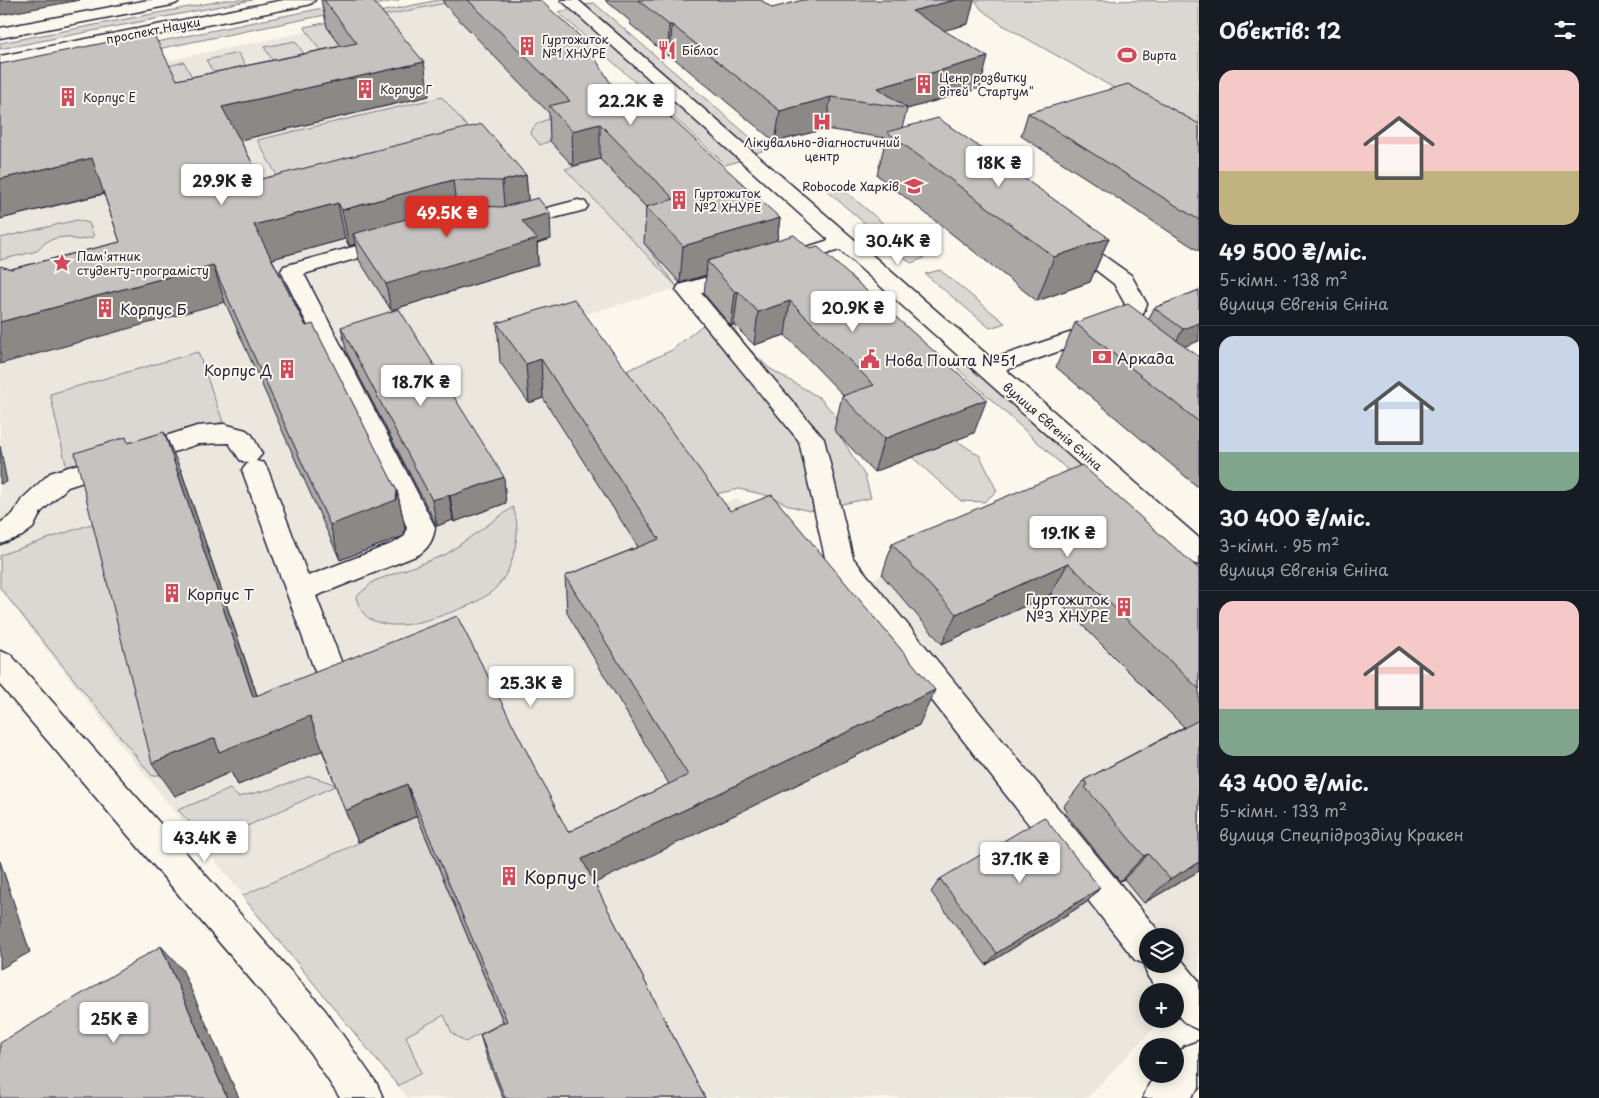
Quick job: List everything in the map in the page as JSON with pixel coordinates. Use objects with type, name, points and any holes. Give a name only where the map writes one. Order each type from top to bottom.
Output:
[{"type":"street","name":"проспект Науки","points":[[0,33],[172,0]]},
{"type":"street","name":"проспект Науки","points":[[0,60],[307,0]]},
{"type":"street","name":"вулиця Євгенія Єніна","points":[[569,0],[1199,554]]},
{"type":"street","points":[[496,224],[505,225],[578,206]]},
{"type":"street","points":[[987,368],[1018,359],[1131,318],[1136,304],[1123,280],[1051,227]]},
{"type":"street","points":[[299,591],[416,544],[421,537],[421,527],[292,271],[412,236]]},
{"type":"street","points":[[844,242],[687,290],[811,439],[840,562],[1139,936]]},
{"type":"street","points":[[1107,328],[1129,344]]},
{"type":"street","points":[[0,534],[12,529],[23,521],[31,506],[59,480],[197,435],[224,433],[237,436],[244,441],[332,677]]},
{"type":"street","points":[[0,664],[312,1024],[363,1098]]},
{"type":"street","points":[[1168,973],[1199,1011]]},
{"type":"street","points":[[1163,1098],[1199,1060]]},
{"type":"shaded area","points":[[226,0],[252,0],[0,49],[0,43]]},
{"type":"shaded area","points":[[362,0],[399,0],[0,81],[0,74]]},
{"type":"shaded area","points":[[439,0],[461,0],[327,27],[363,76],[342,81],[304,27]]},
{"type":"shaded area","points":[[461,0],[776,255],[678,288],[582,315],[711,505],[738,499],[774,521],[838,597],[882,575],[1066,497],[1199,620],[1199,976],[1184,994],[1184,983],[1139,983],[1139,1028],[1154,1028],[1145,1038],[1139,1038],[1139,1044],[1087,1098],[408,1098],[132,759],[0,589],[0,95]]},
{"type":"shaded area","name":"Вирта","points":[[975,0],[1199,1],[1199,136],[1001,24],[981,9]]},
{"type":"shaded area","points":[[594,3],[765,150],[749,155],[580,6]]},
{"type":"shaded area","points":[[573,9],[744,159],[726,165],[558,12]]},
{"type":"shaded area","points":[[295,41],[312,65],[280,72],[264,47]]},
{"type":"shaded area","points":[[238,53],[254,78],[221,85],[206,60]]},
{"type":"shaded area","points":[[184,62],[211,113],[189,118],[164,67]]},
{"type":"shaded area","points":[[442,97],[491,155],[294,206],[257,140]]},
{"type":"shaded area","points":[[615,103],[540,145],[531,134],[536,125],[546,120]]},
{"type":"shaded area","points":[[600,159],[672,235],[644,243],[678,288],[565,169]]},
{"type":"shaded area","points":[[838,185],[891,230],[877,234],[825,189]]},
{"type":"shaded area","points":[[77,220],[89,223],[94,237],[78,240],[66,237],[56,238],[46,242],[37,251],[0,260],[0,238]]},
{"type":"shaded area","points":[[897,236],[924,258],[911,263],[885,241]]},
{"type":"shaded area","points":[[940,270],[1005,323],[990,328],[925,274]]},
{"type":"shaded area","points":[[721,321],[734,328],[745,345],[769,368],[820,398],[835,415],[837,431],[865,476],[871,498],[809,511],[790,506],[770,496],[739,489],[711,495],[611,378],[672,350],[705,323]]},
{"type":"shaded area","points":[[198,352],[223,422],[67,469],[50,394]]},
{"type":"shaded area","points":[[974,362],[1199,566],[1199,591],[957,368]]},
{"type":"shaded area","points":[[956,440],[980,456],[997,491],[984,502],[961,501],[912,457]]},
{"type":"shaded area","points":[[513,507],[517,532],[511,564],[497,587],[488,595],[465,607],[412,624],[386,624],[370,619],[363,612],[356,597],[374,581],[445,555]]},
{"type":"shaded area","points":[[103,520],[169,773],[152,776],[0,588],[0,555]]},
{"type":"shaded area","points":[[310,776],[337,785],[210,843],[178,810],[230,789],[238,797],[271,789]]},
{"type":"shaded area","points":[[417,816],[503,1022],[465,1042],[452,1033],[444,1015],[406,1036],[421,1073],[398,1086],[242,896]]},
{"type":"building","points":[[324,0],[372,0],[424,62],[222,107],[261,179],[482,124],[526,175],[502,181],[453,180],[342,210],[338,203],[254,225],[306,326],[313,324],[397,491],[396,500],[330,525],[213,265],[0,322],[0,266],[11,269],[120,242],[92,158],[0,179],[0,64],[153,33],[177,80],[357,43]]},
{"type":"building","points":[[468,0],[540,0],[583,39],[615,90],[635,85],[780,218],[683,246],[646,207],[674,199],[600,124],[572,131],[549,106],[570,101]]},
{"type":"building","points":[[638,0],[761,0],[772,8],[803,0],[955,0],[912,11],[988,57],[878,88],[907,108],[831,97],[780,111]]},
{"type":"building","points":[[1128,84],[1199,124],[1199,220],[1028,113]]},
{"type":"building","points":[[938,118],[1109,238],[1054,257],[887,132]]},
{"type":"building","points":[[538,198],[550,213],[522,221],[537,239],[386,284],[353,234],[456,205],[503,207]]},
{"type":"building","points":[[794,235],[810,249],[818,247],[987,399],[884,439],[842,396],[874,385],[790,301],[758,312],[738,291],[735,292],[707,261]]},
{"type":"building","points":[[1199,290],[1199,323],[1183,329],[1154,308]]},
{"type":"building","points":[[574,299],[730,511],[772,495],[935,690],[582,859],[705,1098],[505,1098],[480,1035],[507,1021],[407,784],[345,811],[310,716],[219,752],[215,738],[152,763],[75,453],[126,437],[128,443],[164,432],[253,697],[457,616],[568,832],[688,775],[565,576],[659,539],[541,359],[526,364],[497,323]]},
{"type":"building","points":[[1128,304],[1199,357],[1199,422],[1075,323]]},
{"type":"building","points":[[399,309],[504,477],[450,496],[432,500],[341,327]]},
{"type":"building","points":[[1082,465],[1199,569],[1199,689],[1068,563],[956,614],[892,544]]},
{"type":"building","points":[[1199,720],[1199,862],[1170,879],[1148,854],[1144,856],[1085,787],[1088,785],[1084,780]]},
{"type":"building","points":[[1044,817],[1100,888],[997,953],[940,879]]},
{"type":"building","points":[[161,946],[227,1098],[0,1098],[0,1043]]},
{"type":"place","name":"Гуртожиток №1 ХНУРЕ","points":[[527,46]]},
{"type":"place","name":"Біблос","points":[[667,50]]},
{"type":"place","name":"Вирта","points":[[1127,55]]},
{"type":"place","name":"Ценр розвитку дітей \"Стартум\"","points":[[924,84]]},
{"type":"place","name":"Корпус Г","points":[[365,89]]},
{"type":"place","name":"Корпус E","points":[[68,97]]},
{"type":"place","name":"Лікувально-діагностичний центр","points":[[822,122]]},
{"type":"place","name":"Robocode Харків","points":[[914,186]]},
{"type":"place","name":"Гуртожиток №2 ХНУРЕ","points":[[679,200]]},
{"type":"place","name":"Пам'ятник студенту-програмісту","points":[[62,263]]},
{"type":"place","name":"Корпус Б","points":[[105,308]]},
{"type":"place","name":"Аркада","points":[[1102,357]]},
{"type":"place","name":"Нова Пошта №51","points":[[870,359]]},
{"type":"place","name":"Корпус Д","points":[[287,369]]},
{"type":"place","name":"Корпус T","points":[[172,593]]},
{"type":"place","name":"Гуртожиток №3 ХНУРЕ","points":[[1124,607]]},
{"type":"place","name":"Корпус І","points":[[509,876]]}]
